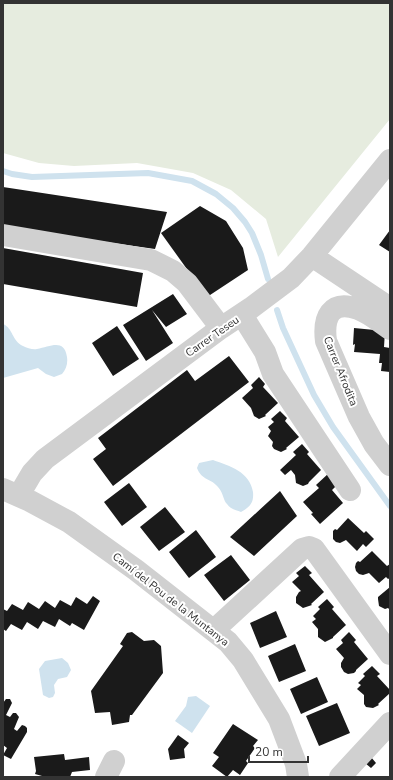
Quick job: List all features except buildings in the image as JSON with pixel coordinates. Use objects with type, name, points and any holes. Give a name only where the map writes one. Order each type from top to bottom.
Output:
[{"type":"street","name":"Carrer Teseu","points":[[11,492],[46,459],[221,328],[247,311],[291,278],[312,256],[390,160]]},
{"type":"street","points":[[3,235],[140,257],[156,262],[173,272],[187,283],[221,328]]},
{"type":"street","points":[[312,256],[390,308]]},
{"type":"street","name":"Carrer Afrodita","points":[[390,329],[359,309],[340,307],[334,309],[328,314],[325,330],[326,341],[359,417],[370,437],[390,465]]},
{"type":"street","points":[[247,311],[273,374],[350,490]]},
{"type":"street","name":"Camí del Pou de la Muntanya","points":[[11,492],[69,522],[136,570],[228,642],[243,660],[279,719],[296,764],[298,777]]},
{"type":"street","points":[[214,630],[302,548],[309,546],[314,549],[390,654]]},
{"type":"street","points":[[340,777],[390,723]]},
{"type":"shaded area","points":[[3,3],[390,3],[390,119],[278,257],[266,219],[231,190],[193,173],[137,163],[74,166],[39,163],[3,153]]},
{"type":"water","points":[[3,324],[9,328],[19,344],[26,347],[35,349],[56,345],[63,347],[67,357],[67,362],[66,368],[62,374],[54,377],[46,374],[38,368],[3,378]]},
{"type":"water","points":[[213,460],[232,467],[248,479],[253,492],[252,502],[241,512],[228,506],[218,487],[199,472],[197,468],[199,463]]},
{"type":"water","points":[[62,658],[68,663],[71,670],[67,677],[58,679],[54,685],[55,693],[53,697],[49,698],[43,695],[39,669],[45,661]]},
{"type":"water","points":[[196,696],[210,706],[192,733],[175,721],[186,706],[188,697]]},
{"type":"waterway","points":[[3,171],[32,177],[148,173],[192,181],[216,194],[233,208],[245,222],[252,233],[261,255],[268,279]]},
{"type":"waterway","points":[[277,310],[283,328],[314,395],[333,427],[390,506]]}]
